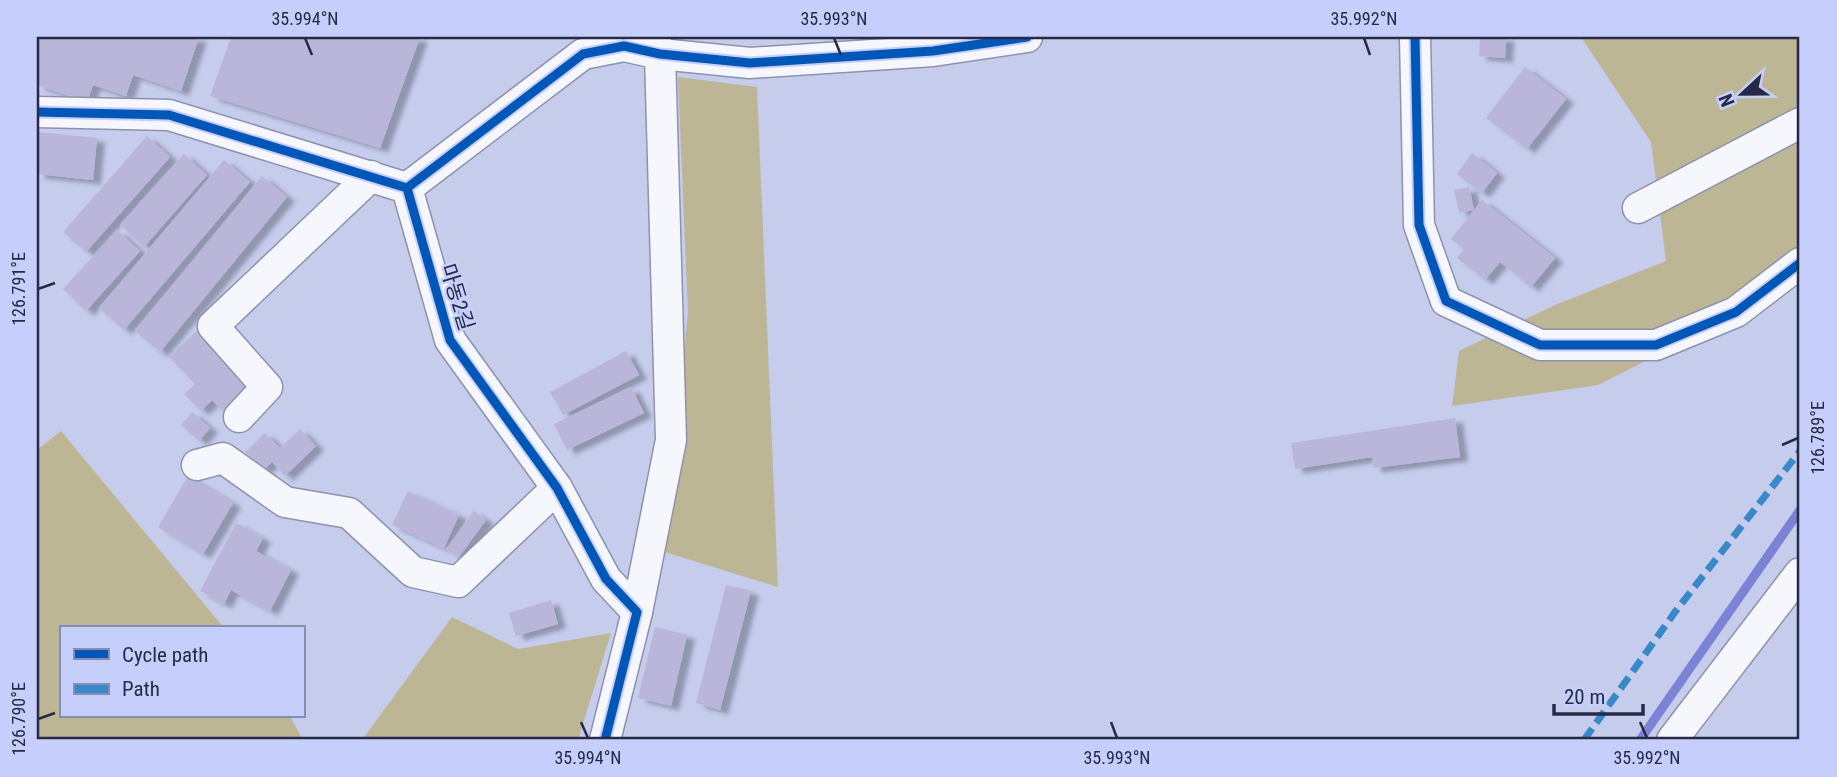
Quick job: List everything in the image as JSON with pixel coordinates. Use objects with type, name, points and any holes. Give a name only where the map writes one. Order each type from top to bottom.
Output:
[{"type":"street","points":[[37,112],[169,115],[407,188],[583,54],[624,46],[657,45],[750,63],[933,51],[1027,37]]},
{"type":"street","points":[[1415,37],[1419,225],[1446,301],[1540,345],[1656,345],[1736,312],[1800,263]]},
{"type":"street","points":[[605,740],[636,612],[671,440],[657,45]]},
{"type":"street","points":[[1638,208],[1800,123]]},
{"type":"street","points":[[239,417],[267,387],[213,326],[371,176]]},
{"type":"street","name":"마동2길","points":[[407,188],[450,340],[557,488],[606,579],[636,612]]},
{"type":"street","points":[[197,465],[223,458],[285,502],[349,513],[413,572],[458,582],[557,488]]},
{"type":"street","points":[[1671,740],[1800,573]]},
{"type":"shaded area","points":[[1581,37],[1800,37],[1800,283],[1598,385],[1452,406],[1459,351],[1555,305],[1666,261],[1651,142]]},
{"type":"shaded area","points":[[678,77],[757,87],[778,587],[665,552],[688,313]]},
{"type":"shaded area","points":[[61,431],[222,626],[60,626],[60,718],[291,718],[303,740],[37,740],[37,450]]},
{"type":"shaded area","points":[[452,617],[518,649],[611,633],[578,740],[362,740]]},
{"type":"building","points":[[37,37],[199,37],[181,91],[133,75],[126,96],[93,85],[87,102],[37,85]]},
{"type":"building","points":[[231,37],[420,37],[380,148],[210,96]]},
{"type":"building","points":[[1480,37],[1506,37],[1505,58],[1479,56]]},
{"type":"building","points":[[1525,67],[1566,99],[1527,149],[1486,118]]},
{"type":"building","points":[[37,132],[97,138],[93,180],[37,174]]},
{"type":"building","points":[[147,136],[170,157],[86,252],[63,232]]},
{"type":"building","points":[[1472,153],[1497,173],[1482,193],[1457,174]]},
{"type":"building","points":[[184,154],[207,175],[144,247],[120,225]]},
{"type":"building","points":[[224,160],[250,182],[124,330],[99,308]]},
{"type":"building","points":[[262,176],[287,197],[160,352],[135,331]]},
{"type":"building","points":[[1469,187],[1474,210],[1459,213],[1454,190]]},
{"type":"building","points":[[1482,200],[1555,258],[1531,287],[1500,262],[1485,280],[1457,258],[1464,249],[1451,239]]},
{"type":"building","points":[[117,230],[140,251],[86,311],[63,289]]},
{"type":"building","points":[[197,330],[252,387],[225,413],[212,400],[201,411],[184,394],[195,384],[169,357]]},
{"type":"building","points":[[626,351],[639,375],[563,415],[550,392]]},
{"type":"building","points":[[631,387],[644,413],[567,450],[554,424]]},
{"type":"building","points":[[192,412],[210,428],[199,441],[181,425]]},
{"type":"building","points":[[1455,418],[1460,457],[1374,468],[1372,457],[1295,469],[1291,443]]},
{"type":"building","points":[[300,429],[316,446],[285,476],[272,462],[263,470],[245,452],[265,433],[280,448]]},
{"type":"building","points":[[188,476],[233,503],[203,554],[158,527]]},
{"type":"building","points":[[408,491],[459,515],[444,548],[392,525]]},
{"type":"building","points":[[474,511],[486,520],[458,558],[446,549]]},
{"type":"building","points":[[236,523],[263,538],[256,551],[291,570],[270,611],[231,590],[224,604],[200,591]]},
{"type":"building","points":[[726,585],[751,591],[720,710],[696,703]]},
{"type":"building","points":[[551,600],[558,624],[516,636],[509,613]]},
{"type":"building","points":[[655,627],[687,635],[671,706],[638,698]]},
{"type":"waterway","points":[[1640,740],[1800,510]]},
{"type":"marked path","points":[[1584,740],[1675,612],[1800,451]]},
{"type":"cycle path","points":[[407,188],[583,54],[624,46],[660,54],[750,63],[933,51],[1027,37]]},
{"type":"cycle path","points":[[1415,37],[1419,225],[1446,301],[1540,345],[1656,345],[1736,312],[1800,263]]},
{"type":"cycle path","points":[[37,112],[169,115],[407,188],[450,340],[557,488],[606,579],[637,612],[605,740]]}]
